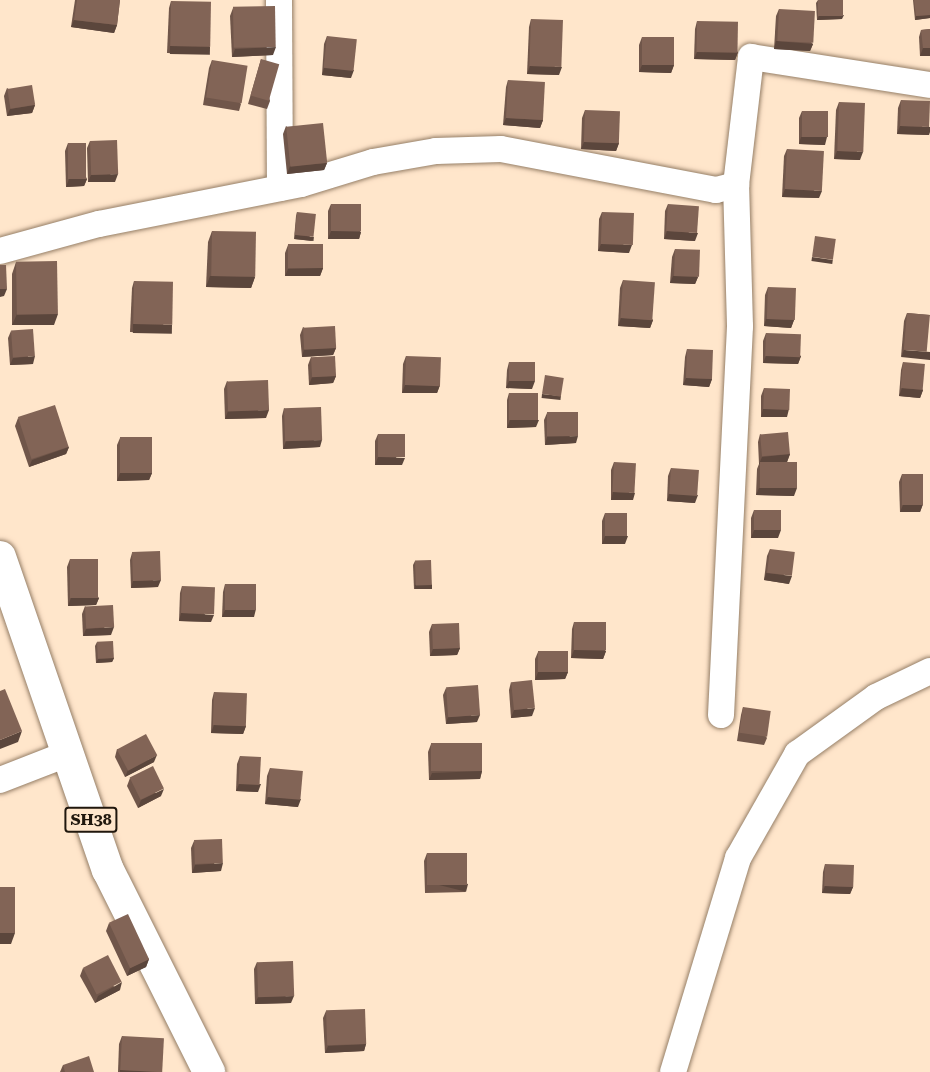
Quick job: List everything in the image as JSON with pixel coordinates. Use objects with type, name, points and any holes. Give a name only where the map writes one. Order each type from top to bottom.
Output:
[{"type":"main road","name":"SH38","points":[[0,557],[108,870],[209,1072]]},
{"type":"street","points":[[279,0],[280,188]]},
{"type":"street","points":[[721,715],[740,326],[736,185],[751,57],[930,85]]},
{"type":"street","points":[[0,251],[144,214],[280,188],[373,162],[436,151],[501,150],[716,190],[736,185]]},
{"type":"street","points":[[673,1072],[738,858],[797,754],[876,697],[930,671]]},
{"type":"street","points":[[0,780],[67,754]]},
{"type":"building","points":[[77,0],[120,0],[117,25],[74,20]]},
{"type":"building","points":[[818,0],[843,0],[843,16],[818,16]]},
{"type":"building","points":[[914,0],[930,0],[930,15],[916,16]]},
{"type":"building","points":[[171,1],[211,2],[210,47],[170,46]]},
{"type":"building","points":[[275,6],[276,47],[234,48],[233,7]]},
{"type":"building","points":[[779,9],[815,11],[813,43],[777,41]]},
{"type":"building","points":[[531,19],[563,20],[561,67],[529,66]]},
{"type":"building","points":[[697,21],[738,22],[737,53],[696,52]]},
{"type":"building","points":[[930,29],[930,48],[923,48],[921,30]]},
{"type":"building","points":[[327,36],[357,39],[353,71],[324,68]]},
{"type":"building","points":[[642,37],[674,37],[674,65],[642,65]]},
{"type":"building","points":[[261,59],[279,64],[269,101],[251,96]]},
{"type":"building","points":[[212,60],[248,66],[242,103],[206,98]]},
{"type":"building","points":[[508,80],[545,82],[543,120],[506,118]]},
{"type":"building","points":[[32,85],[35,105],[10,109],[7,89]]},
{"type":"building","points":[[901,100],[930,101],[929,127],[900,126]]},
{"type":"building","points":[[839,102],[865,103],[863,152],[837,151]]},
{"type":"building","points":[[585,110],[620,111],[619,143],[584,142]]},
{"type":"building","points":[[802,111],[828,111],[828,137],[802,137]]},
{"type":"building","points":[[323,123],[327,163],[290,167],[286,127]]},
{"type":"building","points":[[117,140],[118,174],[91,175],[90,141]]},
{"type":"building","points":[[68,143],[86,143],[86,179],[68,179]]},
{"type":"building","points":[[787,149],[824,151],[822,191],[785,189]]},
{"type":"building","points":[[331,204],[361,204],[361,231],[331,231]]},
{"type":"building","points":[[668,204],[699,206],[697,233],[666,231]]},
{"type":"building","points":[[297,212],[316,214],[313,237],[295,235]]},
{"type":"building","points":[[602,212],[634,213],[633,245],[601,244]]},
{"type":"building","points":[[212,231],[256,232],[255,277],[211,276]]},
{"type":"building","points":[[815,236],[836,239],[833,260],[812,257]]},
{"type":"building","points":[[288,244],[323,244],[323,268],[288,268]]},
{"type":"building","points":[[675,249],[700,250],[699,277],[674,276]]},
{"type":"building","points":[[57,261],[58,314],[17,315],[16,262]]},
{"type":"building","points":[[0,265],[6,265],[7,289],[0,289]]},
{"type":"building","points":[[623,280],[655,282],[652,320],[620,318]]},
{"type":"building","points":[[134,281],[173,282],[172,325],[133,324]]},
{"type":"building","points":[[768,287],[796,288],[795,320],[767,319]]},
{"type":"building","points":[[907,313],[930,315],[927,352],[904,350]]},
{"type":"building","points":[[335,326],[336,348],[304,350],[303,328]]},
{"type":"building","points":[[33,329],[35,356],[13,357],[11,331]]},
{"type":"building","points":[[766,333],[801,334],[800,357],[765,356]]},
{"type":"building","points":[[687,349],[713,350],[712,379],[686,378]]},
{"type":"building","points":[[335,356],[336,376],[312,377],[311,357]]},
{"type":"building","points":[[406,356],[441,357],[440,386],[405,385]]},
{"type":"building","points":[[509,362],[535,362],[535,381],[509,381]]},
{"type":"building","points":[[903,362],[925,364],[923,390],[901,388]]},
{"type":"building","points":[[545,375],[564,378],[561,397],[542,394]]},
{"type":"building","points":[[268,380],[269,410],[228,411],[227,381]]},
{"type":"building","points":[[764,388],[790,389],[789,410],[763,409]]},
{"type":"building","points":[[509,393],[538,393],[538,420],[509,420]]},
{"type":"building","points":[[55,405],[69,447],[32,459],[18,417]]},
{"type":"building","points":[[321,407],[322,440],[285,441],[284,408]]},
{"type":"building","points":[[547,412],[578,412],[578,436],[547,436]]},
{"type":"building","points":[[788,432],[790,454],[762,456],[760,434]]},
{"type":"building","points":[[378,434],[405,434],[405,457],[378,457]]},
{"type":"building","points":[[120,437],[152,437],[152,473],[120,473]]},
{"type":"building","points":[[614,462],[636,463],[634,493],[612,492]]},
{"type":"building","points":[[760,462],[797,462],[797,488],[760,488]]},
{"type":"building","points":[[671,468],[699,470],[697,496],[669,494]]},
{"type":"building","points":[[902,474],[923,474],[923,505],[902,505]]},
{"type":"building","points":[[754,510],[781,510],[781,530],[754,530]]},
{"type":"building","points":[[605,513],[627,513],[627,536],[605,536]]},
{"type":"building","points":[[770,549],[795,552],[792,576],[767,573]]},
{"type":"building","points":[[160,551],[161,580],[133,581],[132,552]]},
{"type":"building","points":[[70,559],[98,559],[98,598],[70,598]]},
{"type":"building","points":[[431,560],[432,585],[416,586],[415,561]]},
{"type":"building","points":[[225,584],[256,584],[256,610],[225,610]]},
{"type":"building","points":[[182,586],[215,587],[214,614],[181,613]]},
{"type":"building","points":[[113,605],[114,627],[86,628],[85,606]]},
{"type":"building","points":[[574,622],[606,622],[606,650],[574,650]]},
{"type":"building","points":[[459,623],[460,648],[433,649],[432,624]]},
{"type":"building","points":[[113,641],[114,658],[98,659],[97,642]]},
{"type":"building","points":[[538,651],[568,651],[568,672],[538,672]]},
{"type":"building","points":[[532,680],[535,708],[514,710],[511,682]]},
{"type":"building","points":[[478,685],[480,715],[448,717],[446,687]]},
{"type":"building","points":[[5,689],[22,731],[0,740],[0,691]]},
{"type":"building","points":[[214,692],[247,693],[246,726],[213,725]]},
{"type":"building","points":[[743,707],[771,711],[767,737],[739,733]]},
{"type":"building","points":[[146,734],[157,755],[128,771],[117,749]]},
{"type":"building","points":[[431,743],[482,743],[482,771],[431,771]]},
{"type":"building","points":[[240,756],[261,757],[260,785],[239,784]]},
{"type":"building","points":[[153,766],[164,788],[141,800],[130,777]]},
{"type":"building","points":[[270,768],[303,771],[300,800],[267,797]]},
{"type":"building","points":[[222,839],[223,863],[195,864],[194,840]]},
{"type":"building","points":[[427,853],[467,853],[467,885],[427,885]]},
{"type":"building","points":[[825,864],[854,865],[853,887],[824,886]]},
{"type":"building","points":[[0,887],[15,887],[15,933],[0,933]]},
{"type":"building","points":[[128,914],[149,959],[130,968],[109,923]]},
{"type":"building","points":[[108,955],[122,982],[97,994],[83,968]]},
{"type":"building","points":[[293,961],[294,996],[258,997],[257,962]]},
{"type":"building","points":[[365,1009],[366,1044],[327,1045],[326,1010]]},
{"type":"building","points":[[122,1036],[164,1038],[162,1072],[120,1070]]},
{"type":"building","points":[[89,1056],[94,1072],[65,1072],[63,1065]]}]
